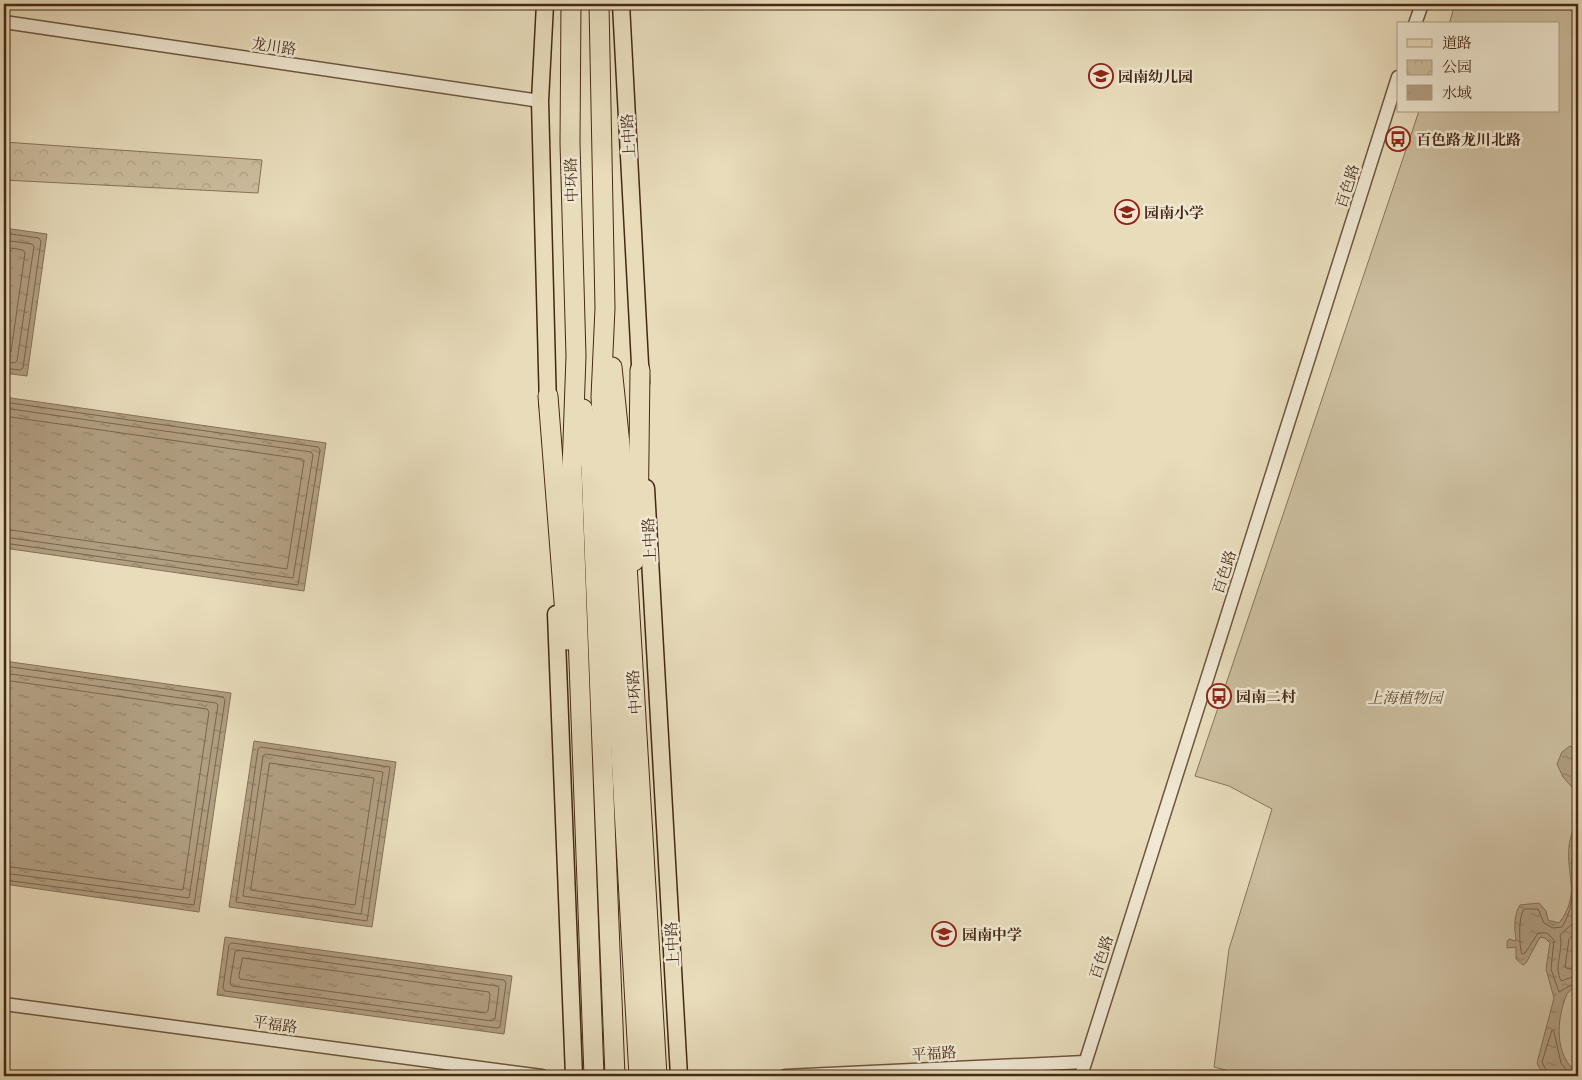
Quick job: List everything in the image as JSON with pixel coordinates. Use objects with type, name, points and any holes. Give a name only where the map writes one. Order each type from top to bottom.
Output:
[{"type":"highway","name":"中环路","points":[[571,4],[570,143],[576,356],[601,547],[640,1076]]},
{"type":"highway","name":"中环路","points":[[599,4],[606,308],[601,397],[601,547],[615,1076]]},
{"type":"highway","points":[[628,602],[638,535],[640,370]]},
{"type":"highway","points":[[548,396],[588,905]]},
{"type":"highway","name":"中环路","points":[[601,547],[628,602],[657,1076]]},
{"type":"highway","name":"中环路","points":[[594,1076],[588,905],[601,547]]},
{"type":"main road","points":[[545,4],[540,101],[548,396],[574,1076]]},
{"type":"main road","name":"上中路","points":[[621,4],[679,1076]]},
{"type":"street","points":[[1416,22],[1422,4]]},
{"type":"street","name":"龙川路","points":[[4,22],[540,101]]},
{"type":"street","name":"百色路","points":[[1081,1076],[1397,80]]},
{"type":"street","name":"平福路","points":[[4,1004],[542,1076]]},
{"type":"street","name":"平福路","points":[[785,1076],[1085,1062]]},
{"type":"green space","name":"上海植物园","points":[[1455,4],[1578,4],[1578,1076],[1248,1076],[1214,1067],[1229,949],[1272,809],[1229,786],[1195,776],[1419,112],[1560,112],[1560,22],[1450,22]]},
{"type":"green space","points":[[4,142],[262,160],[258,193],[4,180]]},
{"type":"water","points":[[4,228],[47,234],[27,376],[4,373]]},
{"type":"water","points":[[4,397],[326,443],[304,591],[4,548]]},
{"type":"water","points":[[4,661],[231,693],[199,912],[4,884]]},
{"type":"water","points":[[254,741],[396,762],[372,927],[229,907]]},
{"type":"water","points":[[1570,746],[1578,748],[1578,794],[1563,777],[1557,764],[1562,752]]},
{"type":"water","points":[[1578,816],[1578,984],[1569,991],[1563,1004],[1559,1037],[1565,1057],[1570,1066],[1578,1073],[1578,1076],[1554,1076],[1544,1072],[1537,1063],[1554,998],[1546,969],[1550,943],[1545,938],[1540,937],[1526,963],[1523,965],[1516,959],[1516,947],[1507,948],[1507,942],[1509,939],[1515,941],[1516,939],[1515,921],[1520,905],[1539,903],[1546,911],[1548,920],[1559,923],[1566,913],[1571,894],[1569,846]]},
{"type":"water","points":[[225,937],[512,976],[504,1034],[217,995]]},
{"type":"place","name":"园南幼儿园","points":[[1101,76]]},
{"type":"place","name":"百色路龙川北路","points":[[1398,139]]},
{"type":"place","name":"园南小学","points":[[1127,212]]},
{"type":"place","name":"园南二村","points":[[1219,696]]},
{"type":"place","name":"园南中学","points":[[944,934]]}]
